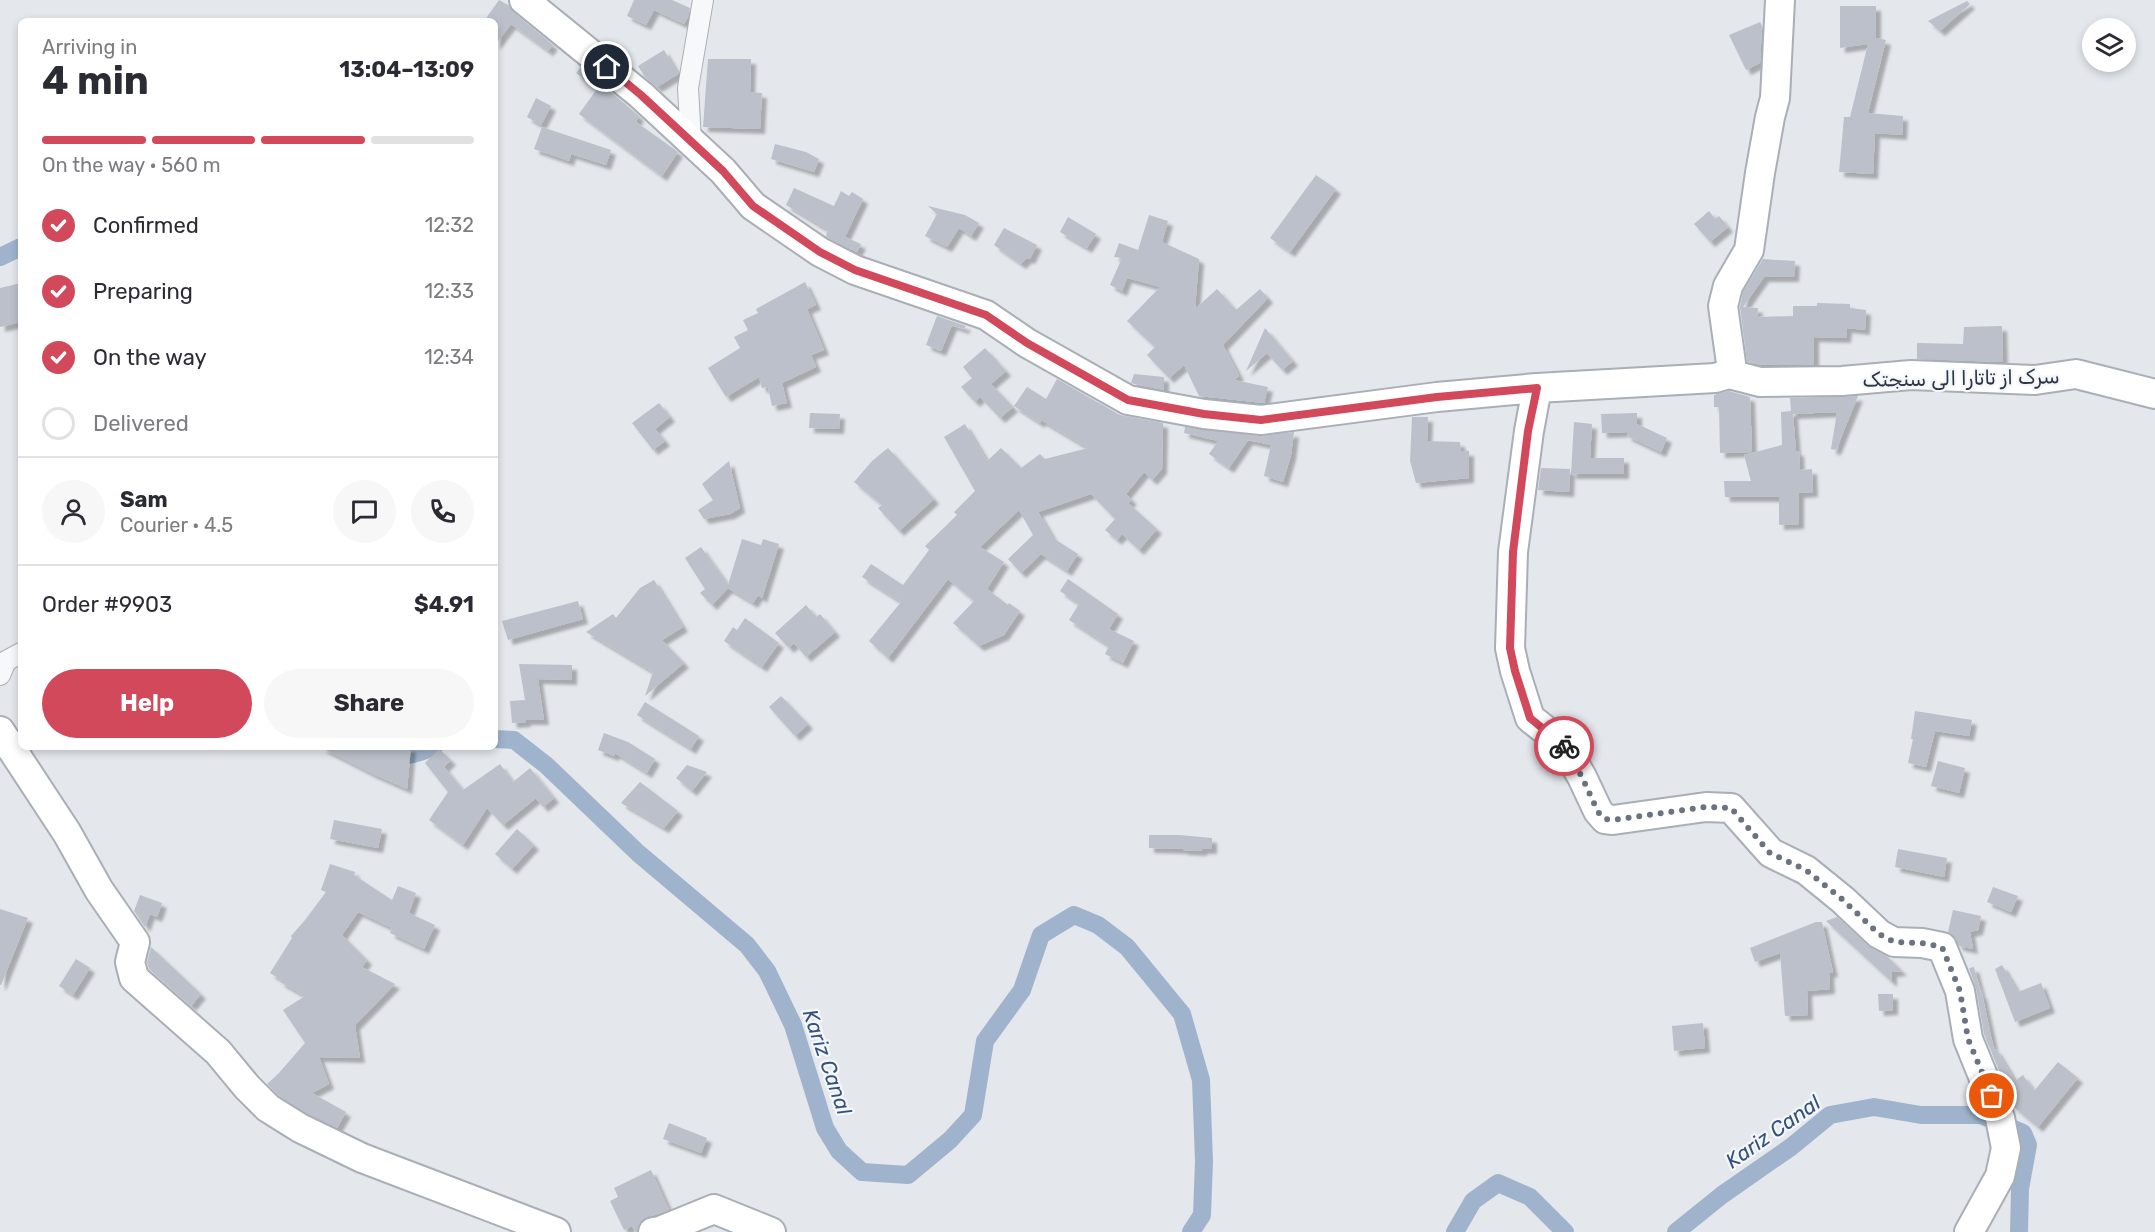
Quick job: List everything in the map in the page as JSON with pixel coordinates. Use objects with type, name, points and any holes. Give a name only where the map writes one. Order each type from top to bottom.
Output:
[{"type":"street","points":[[524,0],[641,95],[723,171],[753,206],[820,252],[855,270],[986,315],[1027,343],[1128,400],[1204,414],[1261,420],[1437,397],[1537,388],[1715,378],[1729,374],[1731,363],[1723,306],[1728,286],[1749,250],[1760,173],[1775,98],[1780,0]]},
{"type":"street","points":[[691,141],[688,88],[703,0]]},
{"type":"street","name":"سرک از تاتارا الی سنجتک","points":[[1729,374],[1760,382],[1842,381],[1911,375],[2035,380],[2076,374],[2155,394]]},
{"type":"street","points":[[1537,388],[1528,431],[1513,552],[1510,648],[1530,718],[1563,744],[1598,812],[1605,819],[1613,820],[1706,807],[1731,808],[1770,853],[1806,870],[1843,900],[1879,934],[1894,942],[1922,943],[1942,947],[1960,991],[1968,1039],[2000,1118],[2006,1148],[2000,1176],[1969,1232]]},
{"type":"street","points":[[0,675],[6,661],[18,655]]},
{"type":"street","points":[[0,731],[66,833],[99,890],[135,942],[130,962],[134,978],[218,1052],[247,1088],[268,1108],[300,1128],[362,1158],[556,1232]]},
{"type":"street","points":[[653,1232],[714,1209],[771,1232]]},
{"type":"building","points":[[499,0],[508,5],[514,13],[553,45],[548,51],[511,24],[498,41],[498,18],[486,18]]},
{"type":"building","points":[[634,0],[672,0],[690,8],[688,17],[684,24],[654,10],[646,25],[627,16]]},
{"type":"building","points":[[1967,1],[1970,4],[1940,31],[1928,21]]},
{"type":"building","points":[[1840,6],[1876,6],[1876,38],[1886,40],[1868,113],[1903,116],[1902,135],[1875,133],[1873,174],[1839,172],[1844,117],[1850,117],[1868,44],[1840,48]]},
{"type":"building","points":[[1760,22],[1762,26],[1760,63],[1746,70],[1729,35]]},
{"type":"building","points":[[664,50],[678,74],[657,87],[645,77],[638,66]]},
{"type":"building","points":[[708,59],[751,59],[750,92],[762,93],[760,129],[703,127]]},
{"type":"building","points":[[581,67],[639,116],[636,122],[678,152],[662,176],[579,114],[597,89],[576,73]]},
{"type":"building","points":[[536,98],[551,106],[541,125],[527,117]]},
{"type":"building","points":[[542,127],[611,150],[606,165],[571,154],[569,161],[534,149]]},
{"type":"building","points":[[775,144],[806,152],[819,159],[814,172],[771,159]]},
{"type":"building","points":[[1316,175],[1336,189],[1290,252],[1270,238]]},
{"type":"building","points":[[794,188],[834,206],[841,191],[849,196],[852,192],[863,199],[845,237],[861,244],[857,252],[828,238],[826,236],[828,230],[786,205]]},
{"type":"building","points":[[928,206],[965,215],[979,223],[971,236],[959,228],[947,247],[925,236],[937,214]]},
{"type":"building","points":[[1709,211],[1715,219],[1719,216],[1728,227],[1710,242],[1694,224]]},
{"type":"building","points":[[1149,215],[1168,221],[1162,242],[1199,259],[1195,309],[1217,289],[1236,310],[1260,289],[1268,298],[1223,345],[1239,376],[1234,380],[1268,387],[1264,403],[1199,396],[1184,365],[1169,378],[1147,355],[1155,347],[1127,321],[1160,287],[1127,278],[1122,291],[1110,285],[1122,258],[1114,257],[1119,243],[1138,250]]},
{"type":"building","points":[[1068,217],[1096,234],[1087,248],[1060,232]]},
{"type":"building","points":[[1004,228],[1037,245],[1030,259],[1027,258],[1021,264],[994,245]]},
{"type":"building","points":[[1763,259],[1795,261],[1794,277],[1764,277],[1743,307],[1758,308],[1757,317],[1793,316],[1793,306],[1817,306],[1817,303],[1850,304],[1850,308],[1866,310],[1865,330],[1847,328],[1846,338],[1814,337],[1814,365],[1762,365],[1747,362],[1740,307],[1743,292]]},
{"type":"building","points":[[805,282],[816,305],[807,309],[824,350],[811,355],[816,367],[782,383],[787,403],[772,406],[768,387],[762,388],[759,377],[726,397],[708,368],[740,348],[734,337],[748,330],[743,320],[758,313],[756,309]]},
{"type":"building","points":[[18,284],[18,323],[0,327],[0,288]]},
{"type":"building","points":[[937,316],[966,326],[964,329],[952,325],[941,351],[926,345]]},
{"type":"building","points":[[2002,326],[2003,362],[1917,359],[1917,343],[1963,344],[1964,327]]},
{"type":"building","points":[[1265,328],[1293,361],[1282,370],[1267,353],[1246,371]]},
{"type":"building","points":[[985,348],[1006,371],[991,384],[1013,407],[1000,418],[980,397],[975,402],[961,387],[972,378],[963,367]]},
{"type":"building","points":[[1134,374],[1164,377],[1164,390],[1131,383]]},
{"type":"building","points":[[1057,379],[1120,415],[1163,423],[1162,469],[1152,480],[1144,472],[1126,494],[1132,500],[1128,503],[1157,529],[1139,550],[1122,534],[1117,540],[1105,530],[1115,519],[1091,494],[1038,512],[1053,538],[1078,554],[1067,571],[1041,554],[1021,573],[1008,559],[1033,535],[1019,510],[980,547],[1004,562],[987,589],[1020,611],[1004,635],[979,646],[953,623],[974,601],[948,579],[888,658],[869,641],[901,602],[862,577],[871,564],[903,585],[929,550],[925,546],[957,515],[954,512],[975,491],[944,437],[965,424],[987,461],[1001,448],[1021,468],[1040,454],[1045,459],[1088,448],[1041,420],[1040,423],[1014,406],[1027,387],[1046,399]]},
{"type":"building","points":[[1729,391],[1750,397],[1752,452],[1720,453],[1719,407],[1714,407],[1714,395]]},
{"type":"building","points":[[1858,396],[1836,450],[1831,449],[1837,412],[1793,414],[1800,470],[1812,469],[1813,492],[1799,493],[1799,524],[1779,525],[1779,497],[1725,497],[1724,481],[1751,481],[1744,455],[1782,445],[1781,412],[1791,411],[1790,398]]},
{"type":"building","points":[[659,403],[670,417],[655,429],[665,441],[653,450],[632,423]]},
{"type":"building","points":[[810,413],[840,414],[839,429],[809,428]]},
{"type":"building","points":[[1637,413],[1637,424],[1667,438],[1661,452],[1627,436],[1627,432],[1602,433],[1601,414]]},
{"type":"building","points":[[1412,417],[1428,417],[1427,441],[1460,442],[1461,451],[1469,451],[1469,478],[1416,483],[1410,461]]},
{"type":"building","points":[[1574,422],[1592,424],[1590,458],[1624,458],[1624,474],[1571,474]]},
{"type":"building","points":[[1185,427],[1260,436],[1294,432],[1291,455],[1283,482],[1264,476],[1271,445],[1248,440],[1229,468],[1209,454],[1218,441],[1184,433]]},
{"type":"building","points":[[888,448],[934,499],[899,531],[878,508],[882,505],[854,482],[872,461]]},
{"type":"building","points":[[729,461],[740,508],[730,514],[704,519],[698,510],[713,500],[702,484]]},
{"type":"building","points":[[1541,468],[1570,469],[1569,492],[1538,490]]},
{"type":"building","points":[[742,539],[761,545],[763,539],[779,544],[762,598],[758,595],[753,603],[728,588],[712,605],[700,593],[705,589],[685,558],[701,547],[728,585]]},
{"type":"building","points":[[1068,579],[1118,614],[1109,629],[1134,641],[1123,663],[1105,654],[1109,646],[1069,620],[1079,604],[1060,591]]},
{"type":"building","points":[[654,580],[683,627],[662,640],[684,663],[645,696],[653,672],[586,632],[613,614],[616,618],[640,588]]},
{"type":"building","points":[[578,601],[583,619],[508,640],[502,621]]},
{"type":"building","points":[[806,605],[816,617],[820,614],[835,632],[806,657],[794,643],[789,648],[775,633]]},
{"type":"building","points":[[745,618],[779,643],[762,667],[724,641],[733,627],[737,630]]},
{"type":"building","points":[[519,664],[572,665],[572,680],[538,679],[544,720],[512,723],[510,701],[525,700]]},
{"type":"building","points":[[781,696],[808,724],[795,736],[769,707]]},
{"type":"building","points":[[645,702],[699,736],[691,749],[637,715]]},
{"type":"building","points":[[1915,711],[1972,720],[1969,736],[1935,731],[1926,767],[1908,763]]},
{"type":"building","points":[[604,733],[628,742],[655,759],[647,773],[615,753],[614,756],[598,750]]},
{"type":"building","points":[[326,750],[411,750],[407,789]]},
{"type":"building","points":[[440,750],[451,760],[444,767],[463,790],[500,764],[513,782],[530,768],[554,798],[543,807],[536,798],[503,825],[487,808],[463,845],[429,820],[448,792],[425,763]]},
{"type":"building","points":[[1938,761],[1965,768],[1959,793],[1931,786]]},
{"type":"building","points":[[687,765],[707,772],[692,791],[676,778]]},
{"type":"building","points":[[640,782],[678,811],[664,828],[621,803]]},
{"type":"building","points":[[334,820],[382,829],[378,848],[330,839]]},
{"type":"building","points":[[517,829],[534,845],[512,869],[495,854]]},
{"type":"building","points":[[1149,835],[1212,838],[1212,849],[1202,849],[1202,851],[1149,848]]},
{"type":"building","points":[[1898,849],[1947,858],[1944,877],[1895,867]]},
{"type":"building","points":[[330,864],[355,872],[354,875],[392,900],[398,886],[416,893],[409,913],[435,925],[424,949],[390,933],[392,928],[358,912],[342,935],[367,960],[362,967],[395,984],[355,1025],[360,1058],[319,1057],[329,1084],[312,1093],[346,1112],[337,1128],[308,1114],[278,1095],[267,1084],[305,1043],[283,1010],[305,996],[280,982],[281,980],[270,973],[292,938],[291,936],[326,892],[321,890]]},
{"type":"building","points":[[1993,887],[2018,896],[2011,912],[1987,902]]},
{"type":"building","points":[[140,895],[162,903],[157,917],[150,914],[145,927],[134,911]]},
{"type":"building","points":[[0,909],[28,918],[1,985],[0,985]]},
{"type":"building","points":[[1953,910],[1981,916],[1978,930],[1970,932],[1973,949],[1959,946],[1953,935],[1948,932]]},
{"type":"building","points":[[1837,917],[1868,946],[1888,957],[1902,971],[1892,972],[1892,982],[1826,921]]},
{"type":"building","points":[[1816,922],[1822,922],[1833,972],[1829,973],[1830,989],[1807,991],[1808,1015],[1785,1016],[1780,953],[1755,962],[1750,948]]},
{"type":"building","points":[[151,947],[201,994],[191,1006],[149,969],[147,962]]},
{"type":"building","points":[[76,959],[90,968],[73,995],[59,986]]},
{"type":"building","points":[[2002,965],[2018,992],[2041,983],[2050,1008],[2015,1022],[1995,969]]},
{"type":"building","points":[[1974,967],[1994,1050],[1996,1049],[2015,1081],[2023,1075],[2034,1091],[2058,1062],[2078,1078],[2038,1127],[2014,1107],[1984,1034],[1976,988],[1969,968]]},
{"type":"building","points":[[1878,994],[1893,994],[1893,1010],[1879,1011]]},
{"type":"building","points":[[1703,1023],[1705,1048],[1674,1051],[1672,1026]]},
{"type":"building","points":[[669,1123],[707,1138],[701,1153],[663,1139]]},
{"type":"building","points":[[651,1170],[669,1210],[643,1219],[635,1232],[632,1226],[624,1230],[610,1201],[618,1197],[614,1188]]},
{"type":"waterway","name":"Kariz Canal","points":[[0,257],[18,248]]},
{"type":"waterway","name":"Kariz Canal","points":[[498,739],[514,740],[546,765],[638,853],[747,945],[767,971],[793,1025],[825,1128],[839,1151],[862,1172],[908,1175],[950,1140],[973,1115],[985,1041],[1022,990],[1041,935],[1074,915],[1098,925],[1127,947],[1182,1014],[1201,1080],[1204,1161],[1202,1215],[1191,1232]]},
{"type":"waterway","name":"Kariz Canal","points":[[381,750],[398,756],[425,750]]},
{"type":"waterway","name":"Kariz Canal","points":[[1676,1232],[1722,1195],[1791,1147],[1830,1115],[1874,1107],[1921,1115],[1981,1115],[2023,1133],[2028,1145],[2020,1189],[2019,1232]]},
{"type":"waterway","name":"Kariz Canal","points":[[1455,1232],[1473,1201],[1498,1183],[1530,1197],[1565,1232]]},
{"type":"way so far","points":[[1564,746],[1582,777],[1598,812],[1605,819],[1657,815],[1706,807],[1731,808],[1770,853],[1806,870],[1843,900],[1879,934],[1894,942],[1922,943],[1942,947],[1960,991],[1968,1039],[1992,1096]]},
{"type":"route","points":[[607,67],[641,95],[723,171],[753,206],[820,252],[855,270],[986,315],[1027,343],[1128,400],[1204,414],[1261,420],[1437,397],[1537,388],[1528,431],[1513,552],[1510,648],[1530,718],[1564,746]]}]
